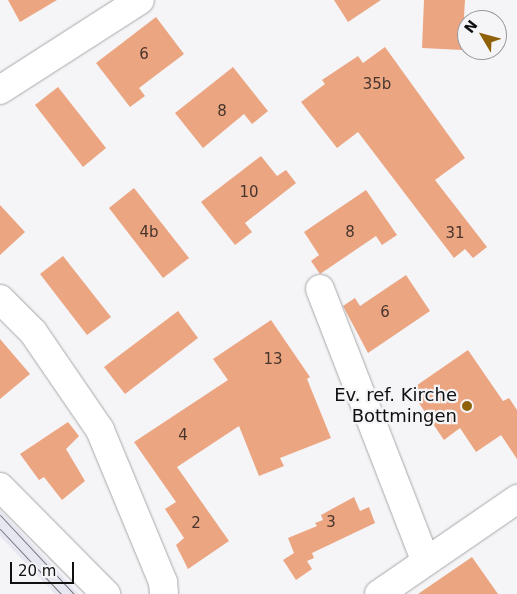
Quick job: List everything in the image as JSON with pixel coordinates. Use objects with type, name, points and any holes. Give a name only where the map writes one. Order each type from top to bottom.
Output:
[{"type":"street","points":[[0,90],[140,0]]},
{"type":"street","points":[[320,289],[425,560]]},
{"type":"street","points":[[0,299],[33,332],[100,430],[163,588]]},
{"type":"street","points":[[0,487],[106,594]]},
{"type":"street","points":[[379,594],[425,560],[517,499]]},
{"type":"shaded area","points":[[0,510],[79,594],[55,594],[0,536]]},
{"type":"building","points":[[8,0],[57,0],[20,22]]},
{"type":"building","points":[[334,0],[381,0],[348,22]]},
{"type":"building","points":[[424,0],[465,0],[464,10],[457,10],[457,50],[422,48]]},
{"type":"building","points":[[156,17],[184,54],[139,88],[145,96],[130,107],[96,63]]},
{"type":"building","points":[[385,47],[465,158],[435,180],[487,247],[473,258],[465,249],[454,258],[358,132],[337,148],[301,102],[325,84],[322,80],[358,56],[363,63]]},
{"type":"building","points":[[233,67],[268,111],[252,124],[244,114],[203,148],[175,113]]},
{"type":"building","points":[[58,87],[106,148],[83,167],[35,105]]},
{"type":"building","points":[[261,156],[277,176],[286,170],[296,183],[245,223],[252,232],[235,245],[201,202]]},
{"type":"building","points":[[134,188],[189,258],[163,278],[109,208]]},
{"type":"building","points":[[366,190],[397,235],[382,245],[376,236],[320,274],[311,261],[319,255],[304,232]]},
{"type":"building","points":[[0,205],[25,232],[0,255]]},
{"type":"building","points":[[63,256],[111,317],[87,335],[40,274]]},
{"type":"building","points":[[406,275],[430,311],[368,353],[343,306],[355,298],[360,306]]},
{"type":"building","points":[[178,311],[198,338],[125,394],[104,367]]},
{"type":"building","points":[[271,320],[310,377],[307,379],[331,438],[280,458],[284,466],[259,476],[239,426],[177,467],[229,541],[188,569],[176,545],[184,538],[165,509],[176,502],[134,442],[228,380],[213,359]]},
{"type":"building","points":[[0,339],[30,374],[0,399]]},
{"type":"building","name":"Ev. ref. Kirche Bottmingen","points":[[468,350],[503,401],[509,398],[517,410],[517,459],[501,435],[476,452],[460,428],[444,440],[410,390]]},
{"type":"building","points":[[68,422],[79,436],[66,449],[85,481],[62,500],[44,477],[39,480],[20,454]]},
{"type":"building","points":[[354,497],[360,511],[369,507],[375,523],[312,553],[314,558],[307,561],[312,569],[296,580],[283,560],[294,553],[288,538],[317,526],[315,523],[323,520],[321,515]]},
{"type":"building","points":[[472,557],[498,594],[418,594]]},
{"type":"tram line","points":[[0,515],[74,594]]},
{"type":"tram line","points":[[0,529],[61,594]]},
{"type":"place","name":"Ev. ref. Kirche Bottmingen","points":[[467,406]]}]
